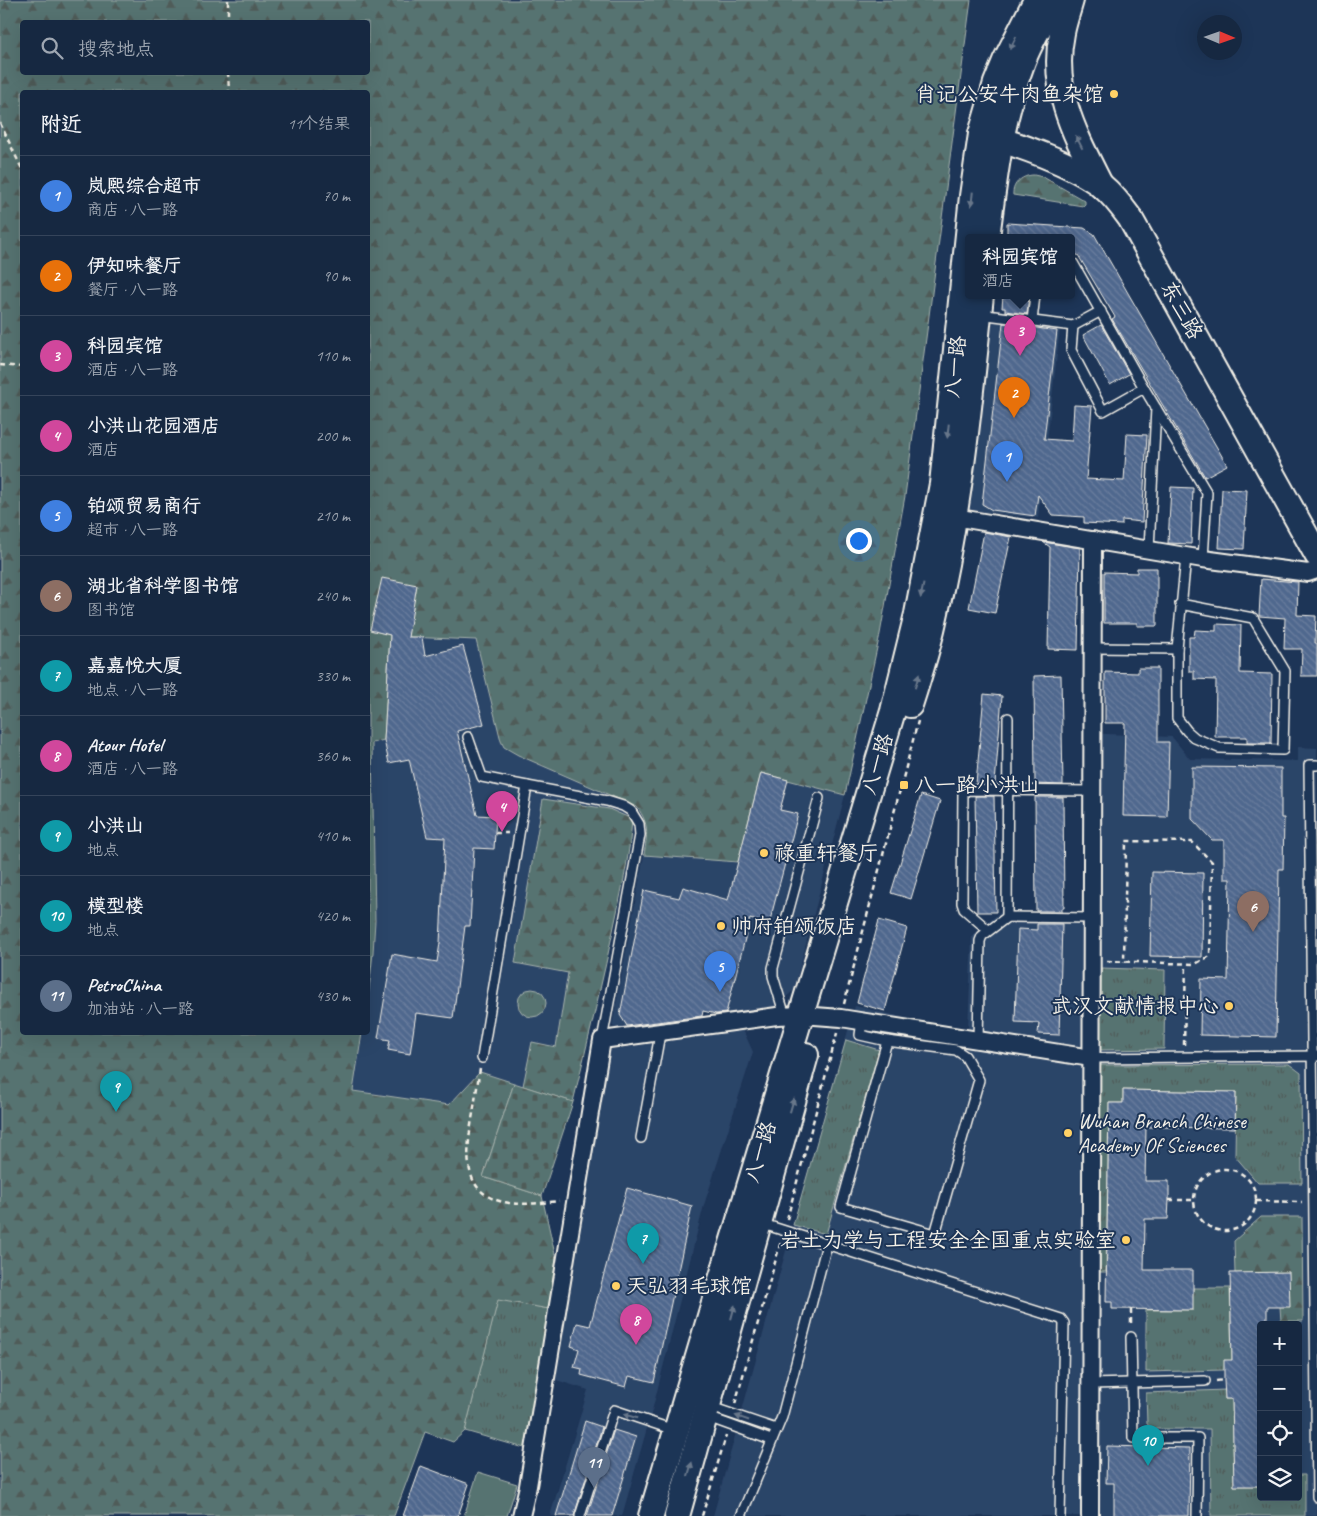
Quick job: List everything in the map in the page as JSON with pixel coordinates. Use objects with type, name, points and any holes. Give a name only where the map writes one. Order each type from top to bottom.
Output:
[{"type":"main road","name":"八一路","points":[[987,234],[991,137],[996,83],[1036,0]]},
{"type":"main road","points":[[991,137],[1009,102],[1032,40],[1055,0]]},
{"type":"main road","points":[[1071,0],[1060,42],[1061,89],[1074,132],[1101,186]]},
{"type":"main road","name":"八一路","points":[[968,234],[972,196],[991,137]]},
{"type":"main road","name":"东三路","points":[[991,137],[1068,166],[1101,186],[1130,218],[1317,555]]},
{"type":"main road","name":"八一路","points":[[651,1516],[712,1306],[893,711],[925,579],[937,514],[946,452],[965,265]]},
{"type":"main road","name":"八一路","points":[[677,1516],[758,1222],[801,1015],[929,639],[944,576],[954,517],[968,417],[980,304]]},
{"type":"street","points":[[954,517],[1203,559],[1308,573],[1317,570]]},
{"type":"street","points":[[1090,1516],[1093,540]]},
{"type":"street","points":[[521,1516],[528,1486],[602,1040],[801,1015],[862,1022],[1092,1058]]},
{"type":"lane","points":[[1075,264],[1144,388],[1207,493],[1203,559]]},
{"type":"lane","points":[[1032,321],[1035,299]]},
{"type":"lane","points":[[980,304],[1032,321],[1073,326],[1101,311]]},
{"type":"lane","points":[[1073,326],[1071,350],[1103,411],[1144,388]]},
{"type":"lane","points":[[1149,550],[1156,408]]},
{"type":"lane","points":[[1180,604],[1253,618],[1285,670],[1283,750],[1218,748],[1202,742],[1187,731],[1177,718],[1177,649],[1180,604],[1186,556]]},
{"type":"lane","points":[[1093,648],[1177,649]]},
{"type":"lane","points":[[1007,917],[1008,718]]},
{"type":"lane","points":[[468,737],[482,777],[616,803],[631,811],[639,824],[640,835],[602,1040]]},
{"type":"lane","points":[[1317,765],[1309,765],[1315,1056],[1314,1202],[1317,1497]]},
{"type":"lane","points":[[482,1058],[527,786]]},
{"type":"lane","points":[[988,930],[964,909],[962,903],[964,790],[1092,791]]},
{"type":"lane","points":[[801,1015],[773,976],[773,968],[818,798]]},
{"type":"lane","points":[[978,1040],[980,941],[982,936],[1007,917],[1092,918]]},
{"type":"lane","points":[[862,1022],[860,1035],[956,1050],[965,1056],[978,1080],[935,1234],[841,1207],[887,1040]]},
{"type":"lane","points":[[641,1138],[660,1034]]},
{"type":"lane","points":[[1092,1058],[1315,1056]]},
{"type":"lane","points":[[758,1222],[1061,1319],[1064,1323],[1060,1516]]},
{"type":"lane","points":[[741,1516],[782,1417],[827,1244]]},
{"type":"lane","points":[[1131,1337],[1133,1438],[1198,1438],[1198,1516]]},
{"type":"lane","points":[[1090,1384],[1205,1381]]},
{"type":"lane","points":[[580,1516],[614,1410],[677,1430]]},
{"type":"lane","points":[[706,1411],[776,1429]]},
{"type":"lane","points":[[706,1411],[771,1440]]},
{"type":"path","points":[[228,0],[228,20]]},
{"type":"path","points":[[228,75],[229,90]]},
{"type":"path","points":[[0,123],[20,165]]},
{"type":"path","points":[[0,365],[20,367]]},
{"type":"path","points":[[1092,961],[1186,964],[1195,964],[1210,956],[1212,862],[1192,842],[1126,841],[1124,962]]},
{"type":"path","points":[[1184,1058],[1186,964]]},
{"type":"path","points":[[482,1058],[467,1154],[469,1172],[476,1185],[487,1195],[509,1203],[537,1203],[575,1198]]},
{"type":"path","points":[[1226,1169],[1236,1171],[1251,1183],[1256,1201],[1254,1212],[1248,1222],[1229,1232],[1218,1231],[1208,1227],[1200,1220],[1195,1210],[1194,1200],[1200,1181],[1207,1174],[1216,1170],[1226,1169]]},
{"type":"path","points":[[1169,1200],[1194,1200]]},
{"type":"path","points":[[1256,1201],[1314,1202]]},
{"type":"path","points":[[1131,1309],[1131,1337]]},
{"type":"shaded area","points":[[991,320],[1060,329],[1038,518],[968,510]]},
{"type":"shaded area","points":[[382,578],[417,585],[408,637],[476,640],[504,747],[518,755],[637,807],[632,819],[630,845],[611,943],[573,1102],[480,1072],[449,1105],[353,1091],[362,1035],[370,1035],[370,980],[375,921],[372,743],[390,635],[370,630]]},
{"type":"shaded area","name":"Wuhan Branch Chinese Academy Of Sciences","points":[[1085,733],[1172,737],[1190,759],[1298,761],[1298,747],[1317,748],[1317,1516],[713,1516],[855,1006],[957,1030],[968,1030],[972,936],[1002,911],[1083,913]]},
{"type":"shaded area","name":"帅府铂颂饭店","points":[[761,773],[845,795],[794,990],[774,1008],[725,1017],[703,1011],[702,1019],[624,1031],[612,1026],[644,855],[738,862]]},
{"type":"shaded area","points":[[743,1030],[753,1052],[704,1205],[653,1407],[622,1516],[550,1516],[588,1390],[553,1379],[608,1050]]},
{"type":"green space","points":[[0,0],[971,0],[905,496],[880,634],[845,795],[761,773],[738,862],[644,855],[646,825],[637,807],[518,755],[504,747],[476,640],[408,637],[383,578],[370,630],[370,90],[20,90],[20,1035],[362,1035],[353,1091],[449,1105],[480,1072],[514,1083],[483,1177],[542,1196],[556,1259],[549,1309],[498,1300],[465,1431],[453,1442],[425,1432],[394,1516],[0,1516]]},
{"type":"green space","points":[[1026,176],[1043,177],[1085,201],[1085,204],[1083,206],[1013,195],[1014,187],[1019,180]]},
{"type":"green space","points":[[370,630],[390,635],[384,740],[372,743],[375,921],[370,980]]},
{"type":"green space","points":[[543,799],[609,809],[632,819],[628,856],[621,892],[601,987],[573,1102],[523,1086],[532,1042],[556,1047],[568,973],[515,963]]},
{"type":"green space","points":[[1101,968],[1165,970],[1164,1049],[1100,1050]]},
{"type":"green space","points":[[532,989],[542,993],[546,1003],[542,1013],[532,1017],[522,1013],[518,1003],[522,993]]},
{"type":"green space","points":[[846,1040],[879,1050],[826,1234],[793,1225]]},
{"type":"green space","points":[[1289,1064],[1301,1073],[1302,1183],[1258,1183],[1235,1156],[1236,1092],[1123,1090],[1123,1103],[1109,1103],[1106,1272],[1100,1272],[1100,1065]]},
{"type":"green space","points":[[514,1083],[573,1102],[542,1196],[483,1177]]},
{"type":"green space","points":[[1261,1217],[1302,1217],[1303,1321],[1281,1321],[1280,1307],[1235,1273],[1234,1241]]},
{"type":"green space","points":[[1193,1288],[1230,1288],[1232,1360],[1224,1370],[1146,1372],[1146,1310],[1192,1310]]},
{"type":"green space","points":[[498,1299],[549,1309],[528,1449],[465,1431]]},
{"type":"green space","points":[[1225,1390],[1225,1399],[1232,1399],[1234,1486],[1257,1486],[1257,1501],[1302,1501],[1302,1475],[1305,1475],[1305,1516],[1211,1516],[1210,1429],[1154,1429],[1147,1424],[1146,1393]]},
{"type":"green space","points":[[478,1472],[517,1484],[507,1516],[464,1516]]},
{"type":"building","points":[[1007,223],[1084,228],[1094,234],[1227,465],[1205,477],[1112,319],[1115,317],[1078,255],[1075,255],[1075,234],[1007,234]]},
{"type":"building","points":[[1003,299],[1029,299],[1027,314],[1005,311],[1005,308],[1002,308]]},
{"type":"building","points":[[1003,323],[1057,331],[1044,439],[1072,441],[1074,405],[1092,406],[1086,479],[1124,481],[1127,434],[1147,435],[1142,522],[1122,520],[1122,525],[1084,523],[1084,517],[1053,515],[1038,495],[1035,516],[992,510],[982,504]]},
{"type":"building","points":[[1101,325],[1129,374],[1110,385],[1083,335]]},
{"type":"building","points":[[1171,487],[1193,488],[1191,544],[1168,543]]},
{"type":"building","points":[[1222,489],[1247,490],[1244,549],[1219,548]]},
{"type":"building","points":[[984,532],[1011,537],[995,613],[969,608]]},
{"type":"building","points":[[1043,542],[1080,548],[1078,650],[1048,649],[1050,547]]},
{"type":"building","points":[[1137,568],[1157,568],[1157,626],[1137,626],[1137,623],[1104,623],[1104,572],[1137,573]]},
{"type":"building","points":[[382,578],[417,585],[408,637],[422,637],[425,656],[463,646],[484,724],[457,731],[477,815],[496,816],[494,849],[474,848],[470,926],[465,926],[453,1018],[416,1013],[410,1054],[388,1050],[390,1040],[378,1038],[392,954],[437,962],[440,943],[445,838],[427,837],[409,759],[389,763],[384,740],[390,635],[370,630]]},
{"type":"building","points":[[1261,579],[1298,582],[1297,615],[1316,616],[1317,676],[1301,676],[1302,649],[1284,649],[1285,618],[1259,616]]},
{"type":"building","points":[[1216,624],[1241,625],[1240,673],[1272,674],[1271,743],[1247,743],[1247,737],[1215,737],[1216,680],[1194,679],[1194,671],[1189,671],[1189,637],[1194,637],[1195,630],[1216,631]]},
{"type":"building","points":[[1138,668],[1158,668],[1158,742],[1169,742],[1167,817],[1123,816],[1125,723],[1105,723],[1105,672],[1138,673]]},
{"type":"building","points":[[1061,675],[1063,785],[1035,784],[1034,676]]},
{"type":"building","points":[[984,694],[1002,696],[995,784],[976,784]]},
{"type":"building","points":[[1192,767],[1281,768],[1281,818],[1284,818],[1283,869],[1279,869],[1276,1037],[1200,1035],[1201,979],[1228,980],[1230,879],[1224,879],[1224,840],[1212,840],[1192,819]]},
{"type":"building","points":[[761,773],[788,780],[780,810],[798,814],[769,924],[750,919],[726,1013],[716,1014],[703,1011],[702,1016],[627,1026],[620,1015],[644,890],[679,898],[683,887],[728,900]]},
{"type":"building","points":[[921,795],[940,801],[911,899],[891,893]]},
{"type":"building","points":[[975,796],[994,796],[996,912],[977,912]]},
{"type":"building","points":[[1035,797],[1063,797],[1064,908],[1062,908],[1062,911],[1036,911]]},
{"type":"building","points":[[1152,872],[1203,873],[1202,957],[1150,956]]},
{"type":"building","points":[[879,920],[907,928],[885,1011],[857,1003]]},
{"type":"building","points":[[1037,924],[1062,924],[1059,1035],[1038,1034],[1039,1023],[1015,1022],[1018,929],[1037,930]]},
{"type":"building","points":[[1123,1090],[1236,1092],[1235,1128],[1146,1127],[1145,1181],[1169,1181],[1169,1200],[1168,1219],[1145,1219],[1144,1270],[1193,1270],[1193,1310],[1112,1309],[1112,1302],[1106,1302],[1109,1103],[1123,1103]]},
{"type":"building","points":[[627,1188],[692,1206],[654,1382],[629,1376],[626,1387],[581,1375],[582,1369],[574,1367],[579,1349],[571,1346],[577,1323],[590,1326]]},
{"type":"building","points":[[1289,1272],[1290,1307],[1267,1307],[1267,1321],[1257,1321],[1257,1486],[1234,1486],[1232,1399],[1225,1399],[1224,1380],[1224,1360],[1232,1360],[1230,1273]]},
{"type":"building","points":[[585,1421],[602,1427],[574,1516],[556,1516]]},
{"type":"building","points":[[614,1430],[636,1437],[612,1516],[587,1516]]},
{"type":"building","points":[[1107,1446],[1190,1448],[1189,1516],[1114,1516],[1114,1483],[1106,1483]]},
{"type":"building","points":[[421,1466],[469,1484],[458,1516],[403,1516]]},
{"type":"place","name":"肖记公安牛肉鱼杂馆","points":[[1114,94]]},
{"type":"place","name":"科园宾馆","points":[[1020,356]]},
{"type":"place","name":"伊知味餐厅","points":[[1014,418]]},
{"type":"place","name":"岚熙综合超市","points":[[1007,482]]},
{"type":"place","name":"八一路小洪山","points":[[904,785]]},
{"type":"place","name":"小洪山花园酒店","points":[[502,832]]},
{"type":"place","name":"禄重轩餐厅","points":[[764,853]]},
{"type":"place","name":"帅府铂颂饭店","points":[[721,926]]},
{"type":"place","name":"湖北省科学图书馆","points":[[1253,932]]},
{"type":"place","name":"铂颂贸易商行","points":[[720,992]]},
{"type":"place","name":"武汉文献情报中心","points":[[1229,1006]]},
{"type":"place","name":"小洪山","points":[[116,1112]]},
{"type":"place","name":"Wuhan Branch Chinese Academy Of Sciences","points":[[1068,1133]]},
{"type":"place","name":"岩土力学与工程安全全国重点实验室","points":[[1126,1240]]},
{"type":"place","name":"嘉嘉悦大厦","points":[[643,1264]]},
{"type":"place","name":"天弘羽毛球馆","points":[[616,1286]]},
{"type":"place","name":"Atour Hotel","points":[[636,1345]]},
{"type":"place","name":"模型楼","points":[[1148,1466]]},
{"type":"place","name":"PetroChina","points":[[594,1488]]}]
